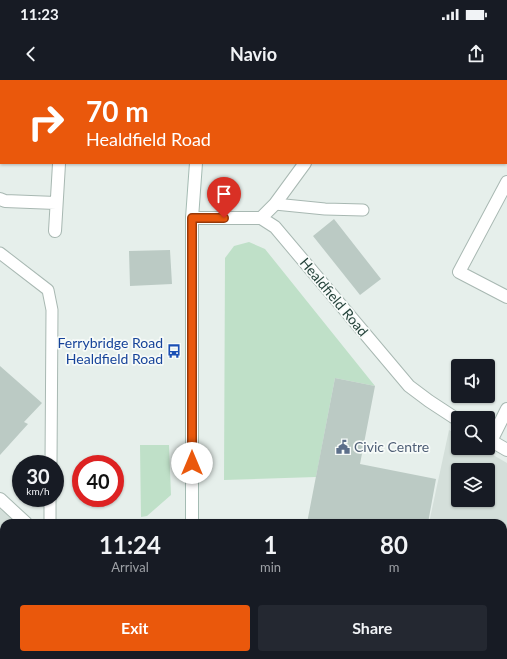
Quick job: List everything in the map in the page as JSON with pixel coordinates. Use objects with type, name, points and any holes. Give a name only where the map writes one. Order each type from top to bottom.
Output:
[{"type":"street","points":[[55,231],[59,164]]},
{"type":"street","points":[[192,519],[192,218],[196,164]]},
{"type":"street","points":[[192,218],[260,218],[275,204],[304,164]]},
{"type":"street","points":[[507,182],[459,272],[507,297]]},
{"type":"street","points":[[0,199],[5,201],[56,203]]},
{"type":"street","name":"Healdfield Road","points":[[260,218],[275,227],[409,386],[451,415]]},
{"type":"street","points":[[495,430],[507,409]]},
{"type":"street","points":[[495,443],[507,450]]},
{"type":"street","points":[[0,499],[22,519]]},
{"type":"lane","points":[[275,204],[325,209],[363,210]]},
{"type":"lane","points":[[0,253],[48,290],[52,310],[51,455]]},
{"type":"lane","points":[[50,507],[50,519]]},
{"type":"shaded area","points":[[449,430],[451,431],[451,455],[493,455],[507,463],[507,519],[430,519]]},
{"type":"shaded area","points":[[0,499],[22,519],[0,519]]},
{"type":"green space","points":[[249,242],[265,249],[375,386],[335,378],[316,477],[224,480],[225,258],[234,246]]},
{"type":"green space","points":[[140,445],[169,445],[171,495],[147,516],[141,517]]},
{"type":"building","points":[[334,219],[381,279],[360,295],[313,236]]},
{"type":"building","points":[[170,250],[172,284],[130,286],[129,251]]},
{"type":"building","points":[[0,366],[42,403],[24,422],[28,424],[0,455]]},
{"type":"building","name":"Civic Centre","points":[[335,378],[375,386],[360,464],[436,479],[429,519],[308,519]]},
{"type":"place","name":"Ferrybridge Road Healdfield Road","points":[[174,351]]},
{"type":"place","name":"Civic Centre","points":[[343,447]]},
{"type":"route","points":[[192,463],[192,218],[224,218]]}]
